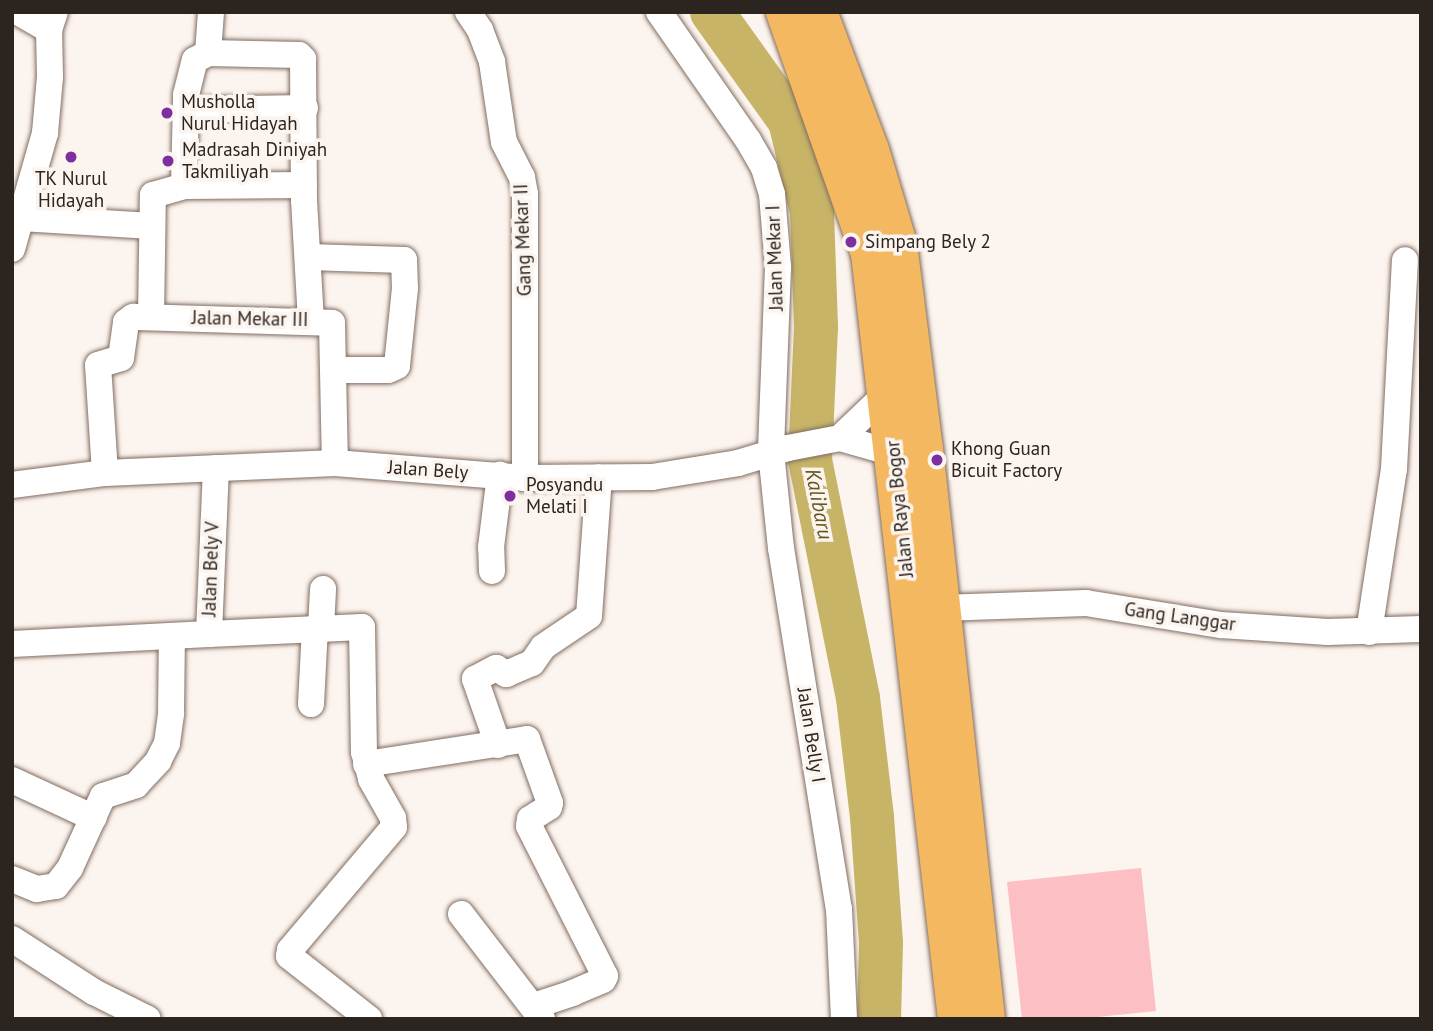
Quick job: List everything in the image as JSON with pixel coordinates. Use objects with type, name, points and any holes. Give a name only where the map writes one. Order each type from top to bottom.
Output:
[{"type":"highway","name":"Jalan Raya Bogor","points":[[785,12],[870,253],[902,390]]},
{"type":"highway","name":"Jalan Raya Bogor","points":[[818,12],[892,220],[902,390],[957,1019]]},
{"type":"highway","name":"Jalan Raya Bogor","points":[[909,451],[940,608],[986,1019]]},
{"type":"street","points":[[12,249],[45,133],[52,21],[18,12]]},
{"type":"street","points":[[208,53],[211,12]]},
{"type":"street","name":"Gang Mekar II","points":[[468,12],[480,30],[492,62],[504,142],[522,177],[525,194],[512,477],[491,547],[492,571]]},
{"type":"street","name":"Jalan Mekar I","points":[[660,12],[748,140],[764,167],[772,194],[778,267],[780,450]]},
{"type":"street","points":[[184,186],[185,110],[194,63],[208,53],[299,55],[303,61],[304,185],[311,321]]},
{"type":"street","points":[[185,110],[304,108]]},
{"type":"street","points":[[105,473],[99,365],[121,358],[125,325],[129,318],[151,317],[153,194],[184,186],[304,185]]},
{"type":"street","points":[[21,218],[152,226]]},
{"type":"street","points":[[308,257],[404,260],[405,288],[397,366],[388,370],[335,370]]},
{"type":"street","points":[[1369,632],[1394,469],[1405,260]]},
{"type":"street","name":"Jalan Mekar III","points":[[151,317],[330,322],[335,327],[335,463]]},
{"type":"street","points":[[834,439],[902,390]]},
{"type":"street","name":"Jalan Bely","points":[[13,479],[335,463],[512,477],[652,477],[700,471],[834,439],[909,451]]},
{"type":"street","name":"Jalan Belly I","points":[[780,450],[781,548],[839,909],[844,1019]]},
{"type":"street","name":"Jalan Bely V","points":[[12,644],[209,634],[216,468]]},
{"type":"street","points":[[498,745],[476,688],[476,677],[496,668],[506,674],[532,663],[543,647],[589,616],[599,477]]},
{"type":"street","points":[[312,704],[323,589]]},
{"type":"street","name":"Gang Langgar","points":[[940,608],[1086,603],[1220,625],[1369,632],[1421,629]]},
{"type":"street","points":[[209,634],[360,625],[362,628],[362,717],[366,764],[393,818],[394,829],[290,950],[289,956],[369,1019]]},
{"type":"street","points":[[12,878],[37,889],[56,886],[69,868],[103,796],[111,791],[129,788],[146,777],[167,743],[171,713],[172,636]]},
{"type":"street","points":[[366,764],[527,739],[550,803],[549,807],[530,819],[528,826],[605,976],[603,980],[538,1012],[461,914]]},
{"type":"street","points":[[12,780],[94,818]]},
{"type":"street","points":[[12,939],[94,992],[148,1019]]},
{"type":"shaded area","points":[[1141,868],[1156,1011],[1078,1019],[1022,1019],[1007,882]]},
{"type":"waterway","name":"Kalibaru","points":[[712,12],[790,121],[812,212],[816,327],[810,460],[858,698],[872,817],[881,944],[879,1019]]},
{"type":"place","name":"Musholla Nurul Hidayah","points":[[167,113]]},
{"type":"place","name":"TK Nurul Hidayah","points":[[71,157]]},
{"type":"place","name":"Madrasah Diniyah Takmiliyah","points":[[168,161]]},
{"type":"place","name":"Simpang Bely 2","points":[[851,242]]},
{"type":"place","name":"Khong Guan Bicuit Factory","points":[[937,460]]},
{"type":"place","name":"Posyandu Melati I","points":[[510,496]]}]
